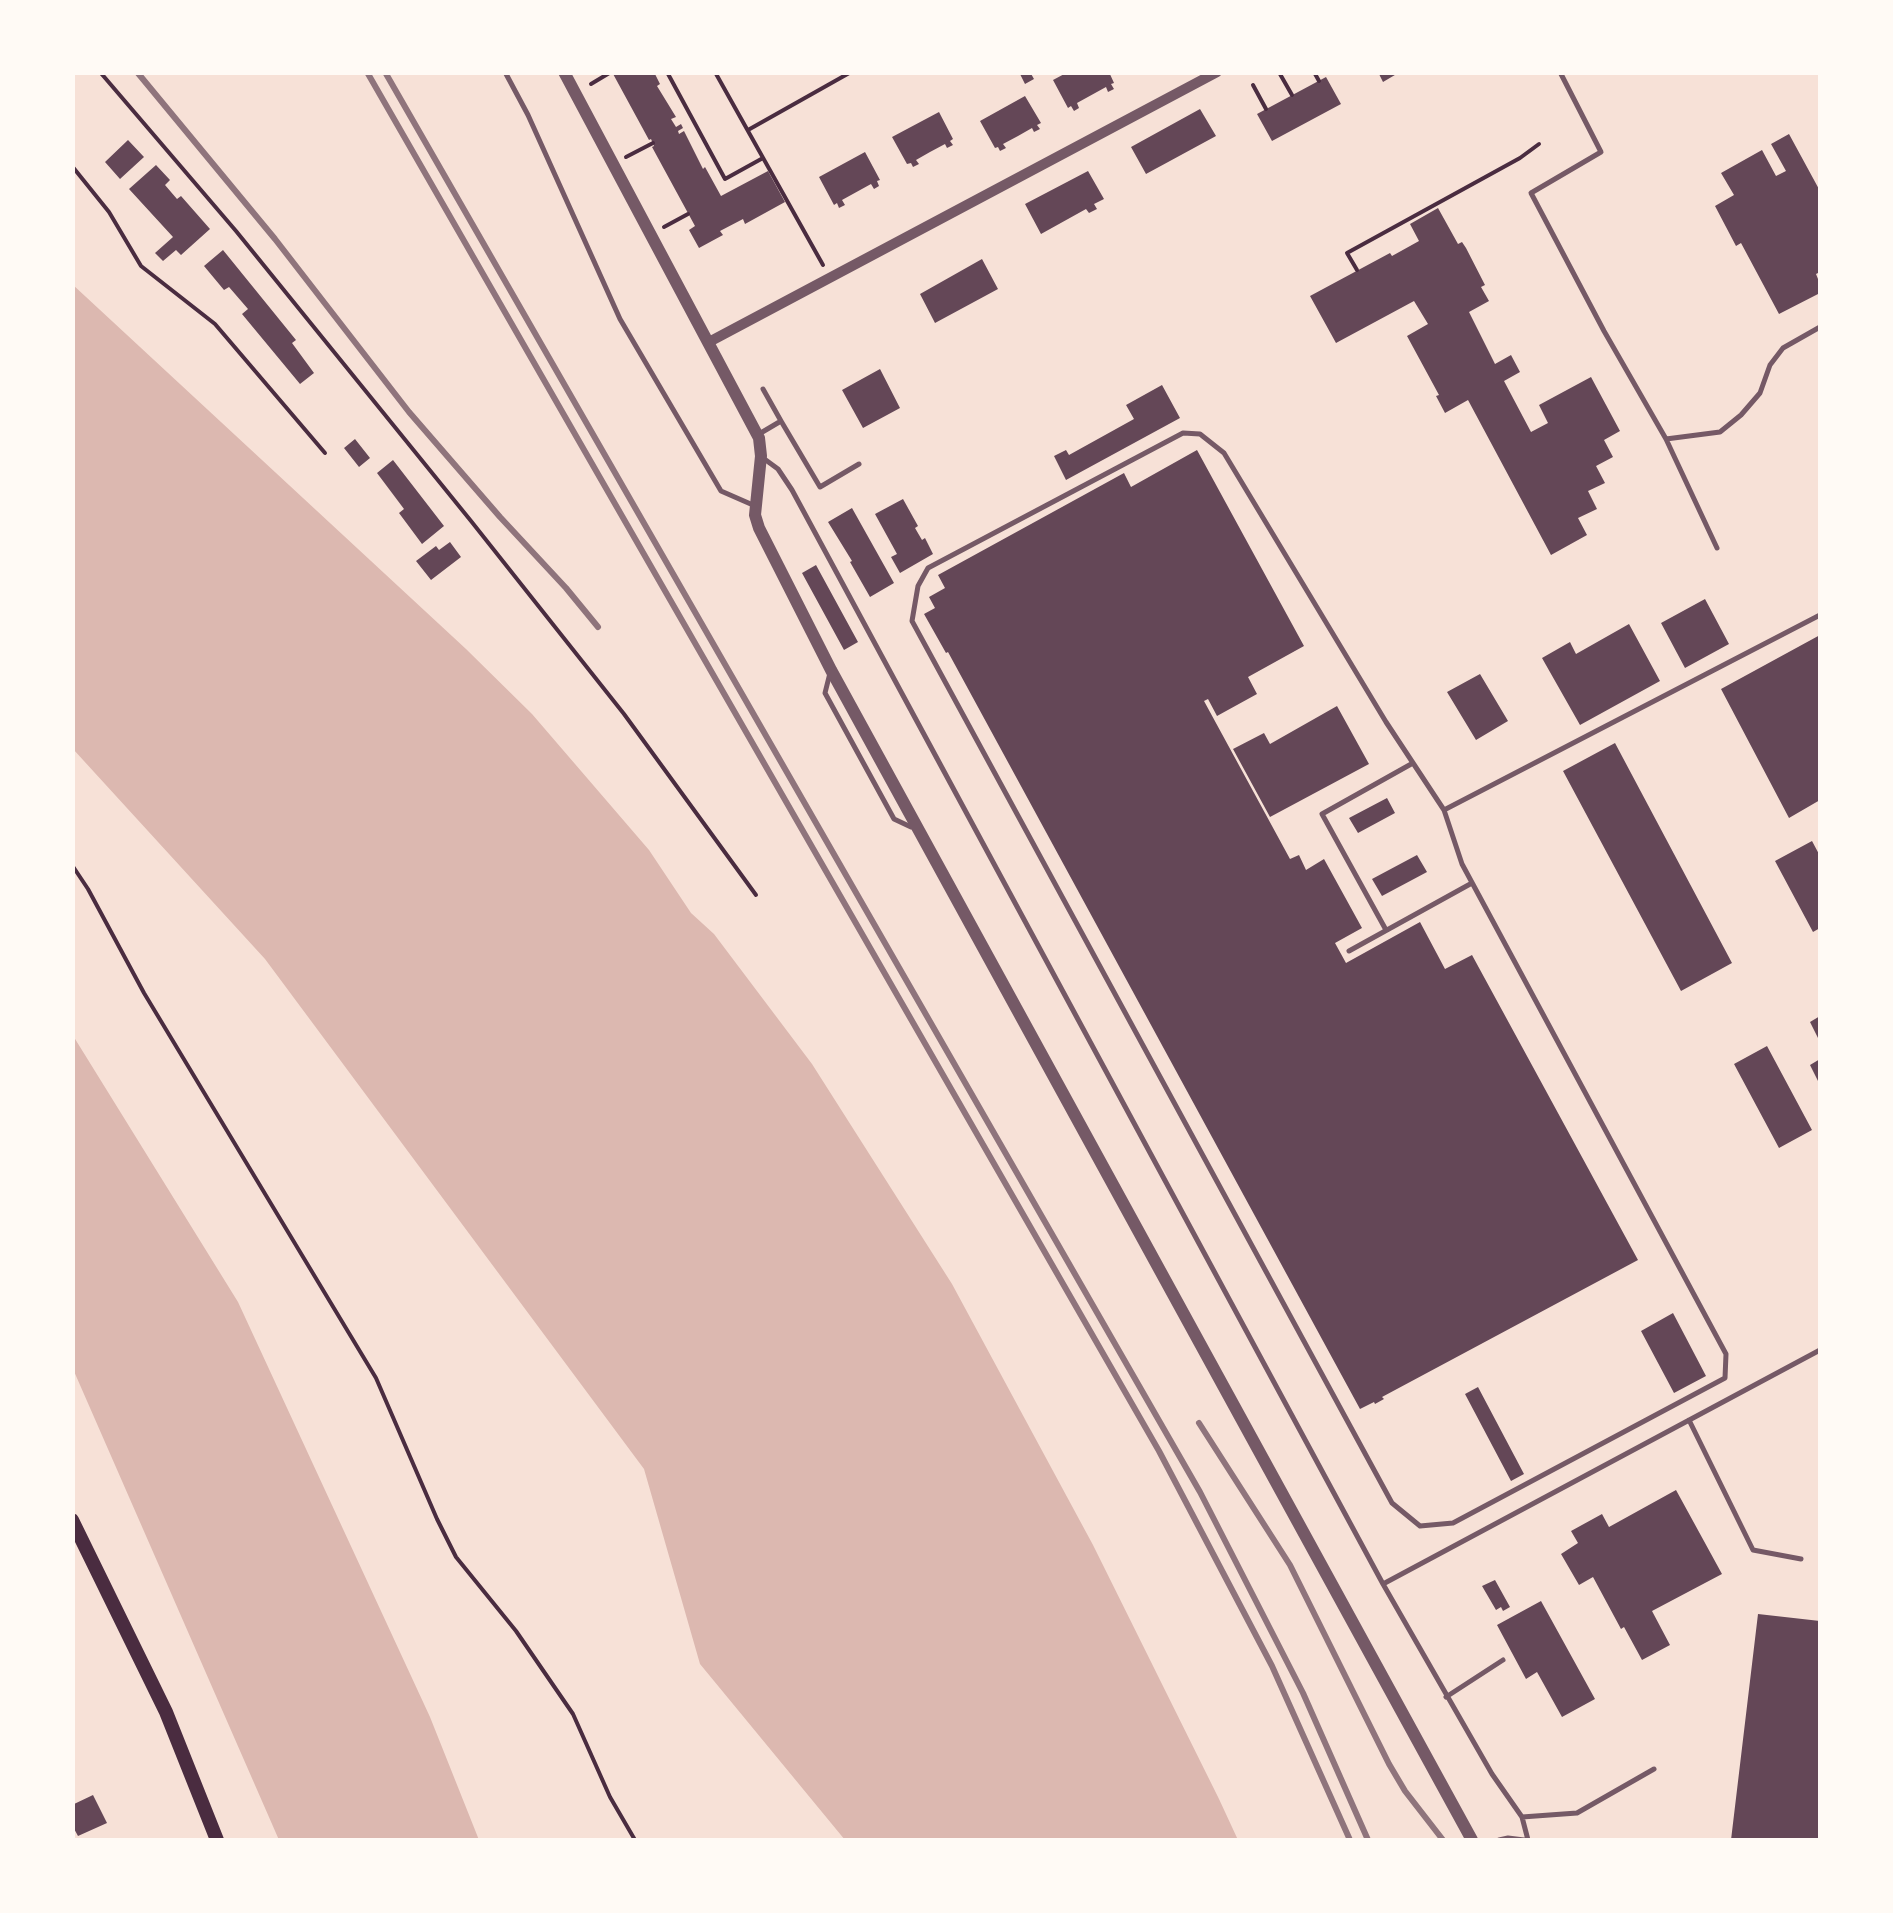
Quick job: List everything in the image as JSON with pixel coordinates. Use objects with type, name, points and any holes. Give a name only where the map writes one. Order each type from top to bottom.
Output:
[{"type":"main road","points":[[72,1520],[166,1712],[217,1840]]},
{"type":"street","points":[[564,72],[756,435],[761,456],[756,506],[759,528],[831,670],[1472,1840]]},
{"type":"street","points":[[709,342],[1217,72]]},
{"type":"lane","points":[[505,72],[620,319],[721,491],[756,506]]},
{"type":"lane","points":[[1560,72],[1601,152],[1532,193],[1666,440],[1717,548]]},
{"type":"lane","points":[[1666,440],[1720,432],[1760,393],[1770,365],[1783,348],[1820,327]]},
{"type":"lane","points":[[763,390],[820,487],[859,464]]},
{"type":"lane","points":[[756,435],[781,421]]},
{"type":"lane","points":[[1183,433],[1200,434],[1224,454],[1444,810],[1462,864],[1726,1354],[1724,1378],[1453,1523],[1420,1526],[1392,1503],[912,621],[918,586],[928,568],[1183,433]]},
{"type":"lane","points":[[761,456],[778,469],[792,490],[1383,1584],[1492,1774],[1522,1816],[1526,1840],[1499,1840]]},
{"type":"lane","points":[[1444,810],[1820,614]]},
{"type":"lane","points":[[1386,930],[1322,814],[1413,763]]},
{"type":"lane","points":[[1349,951],[1472,883]]},
{"type":"lane","points":[[1383,1584],[1820,1350]]},
{"type":"lane","points":[[1689,1420],[1754,1550],[1801,1559]]},
{"type":"lane","points":[[1446,1696],[1503,1660]]},
{"type":"lane","points":[[1522,1816],[1577,1813],[1654,1769]]},
{"type":"path","points":[[100,72],[236,230],[471,521],[624,714],[756,894]]},
{"type":"path","points":[[587,86],[610,72]]},
{"type":"path","points":[[667,72],[725,179],[763,158]]},
{"type":"path","points":[[715,72],[823,265]]},
{"type":"path","points":[[748,130],[851,72]]},
{"type":"path","points":[[1314,72],[1319,81]]},
{"type":"path","points":[[1280,74],[1292,95]]},
{"type":"path","points":[[1254,85],[1266,110]]},
{"type":"path","points":[[626,157],[653,143]]},
{"type":"path","points":[[1357,270],[1348,253],[1520,158],[1538,144]]},
{"type":"path","points":[[72,166],[109,212],[141,266],[215,324],[325,453]]},
{"type":"path","points":[[664,227],[688,214]]},
{"type":"path","points":[[72,866],[376,1378],[456,1557],[516,1631],[573,1714],[610,1797],[635,1840]]},
{"type":"shaded area","points":[[72,284],[532,714],[649,850],[691,913],[714,934],[812,1064],[952,1284],[1093,1545],[1238,1840],[845,1840],[700,1664],[644,1469],[265,959],[73,749]]},
{"type":"shaded area","points":[[72,1034],[238,1302],[430,1717],[479,1840],[279,1840],[73,1369]]},
{"type":"building","points":[[612,72],[654,72],[660,84],[657,86],[676,117],[671,119],[676,127],[681,124],[683,128],[679,134],[684,131],[721,196],[768,171],[785,202],[745,224],[743,219],[720,231],[723,235],[699,248],[689,230],[695,226]]},
{"type":"building","points":[[1019,72],[1030,72],[1034,79],[1025,84]]},
{"type":"building","points":[[1068,72],[1109,72],[1114,89],[1108,92],[1106,87],[1077,103],[1079,108],[1074,111],[1071,106],[1068,108],[1053,80]]},
{"type":"building","points":[[1378,72],[1400,72],[1383,82]]},
{"type":"building","points":[[1326,77],[1341,104],[1272,141],[1257,114]]},
{"type":"building","points":[[1025,96],[1041,123],[1037,125],[1040,129],[1034,132],[1032,128],[1003,144],[1006,148],[1000,151],[980,121]]},
{"type":"building","points":[[1200,109],[1216,136],[1146,174],[1131,147]]},
{"type":"building","points":[[939,112],[953,145],[947,148],[945,144],[930,152],[916,160],[919,164],[913,167],[907,164],[892,137]]},
{"type":"building","points":[[1789,134],[1820,191],[1820,272],[1816,274],[1820,293],[1779,314],[1741,243],[1736,246],[1715,206],[1734,195],[1721,173],[1762,150],[1776,176],[1786,171],[1771,144]]},
{"type":"building","points":[[128,140],[144,157],[120,179],[105,162]]},
{"type":"building","points":[[865,152],[880,180],[879,186],[874,189],[871,184],[842,200],[845,205],[839,208],[819,177]]},
{"type":"building","points":[[156,165],[170,180],[165,185],[177,199],[181,196],[210,229],[181,255],[176,250],[163,261],[155,253],[173,237],[129,189]]},
{"type":"building","points":[[1088,171],[1104,199],[1094,204],[1097,209],[1089,213],[1086,209],[1041,234],[1025,204]]},
{"type":"building","points":[[1438,208],[1458,244],[1462,242],[1466,248],[1485,285],[1481,287],[1489,301],[1469,312],[1495,364],[1511,355],[1520,372],[1504,381],[1531,432],[1548,423],[1539,405],[1591,377],[1620,431],[1604,440],[1613,457],[1596,466],[1605,483],[1588,491],[1597,509],[1578,518],[1587,535],[1551,555],[1468,400],[1445,413],[1407,336],[1428,324],[1414,301],[1336,343],[1310,296],[1419,241],[1410,224]]},
{"type":"building","points":[[223,250],[296,340],[292,343],[314,373],[300,384],[242,314],[248,309],[229,287],[224,290],[204,266]]},
{"type":"building","points":[[982,259],[998,289],[935,323],[920,294]]},
{"type":"building","points":[[880,369],[900,408],[863,428],[842,390]]},
{"type":"building","points":[[1162,385],[1180,418],[1066,480],[1054,456],[1066,450],[1069,455],[1134,419],[1126,405]]},
{"type":"building","points":[[355,439],[370,458],[359,467],[344,448]]},
{"type":"building","points":[[1197,450],[1304,646],[1248,677],[1257,694],[1217,716],[1208,699],[1204,701],[1290,859],[1299,855],[1306,870],[1324,859],[1362,928],[1335,943],[1346,963],[1420,922],[1445,969],[1472,955],[1638,1260],[1360,1409],[924,614],[935,608],[929,597],[945,588],[938,575],[1124,473],[1131,487]]},
{"type":"building","points":[[393,460],[444,526],[422,544],[399,513],[404,509],[377,473]]},
{"type":"building","points":[[903,499],[918,526],[915,528],[933,554],[900,573],[891,557],[897,554],[875,514]]},
{"type":"building","points":[[852,508],[894,583],[870,597],[828,522]]},
{"type":"building","points":[[450,542],[461,557],[431,580],[416,561],[436,546],[439,550]]},
{"type":"building","points":[[816,565],[858,642],[844,650],[802,573]]},
{"type":"building","points":[[1705,599],[1729,644],[1685,668],[1661,623]]},
{"type":"building","points":[[1629,624],[1660,681],[1580,725],[1542,658],[1570,642],[1576,654]]},
{"type":"building","points":[[1820,635],[1820,800],[1789,818],[1721,689]]},
{"type":"building","points":[[1480,674],[1508,721],[1476,740],[1447,692]]},
{"type":"building","points":[[1337,706],[1369,764],[1270,817],[1233,749],[1264,733],[1270,744]]},
{"type":"building","points":[[1615,743],[1732,963],[1681,991],[1563,771]]},
{"type":"building","points":[[1387,798],[1395,813],[1358,833],[1349,818]]},
{"type":"building","points":[[1812,841],[1820,856],[1820,928],[1813,932],[1775,861]]},
{"type":"building","points":[[1417,855],[1427,872],[1382,896],[1372,879]]},
{"type":"building","points":[[1820,1016],[1820,1042],[1810,1022]]},
{"type":"building","points":[[1767,1046],[1812,1130],[1779,1148],[1734,1064]]},
{"type":"building","points":[[1820,1059],[1820,1085],[1810,1065]]},
{"type":"building","points":[[1673,1313],[1706,1376],[1674,1393],[1641,1331]]},
{"type":"building","points":[[1478,1387],[1524,1474],[1511,1481],[1465,1394]]},
{"type":"building","points":[[1676,1490],[1722,1574],[1652,1611],[1670,1645],[1642,1660],[1593,1577],[1579,1585],[1561,1554],[1578,1543],[1571,1531],[1602,1514],[1609,1527]]},
{"type":"building","points":[[1495,1580],[1510,1607],[1503,1611],[1501,1607],[1496,1610],[1482,1586]]},
{"type":"building","points":[[1541,1601],[1595,1699],[1562,1717],[1537,1672],[1526,1679],[1497,1625]]},
{"type":"building","points":[[1758,1614],[1820,1621],[1820,1840],[1731,1840]]},
{"type":"building","points":[[93,1795],[107,1823],[78,1836],[72,1825],[72,1805]]},
{"type":"railway","points":[[137,72],[275,239],[409,412],[598,627]]},
{"type":"railway","points":[[367,72],[1159,1451],[1272,1666],[1350,1840]]},
{"type":"railway","points":[[385,72],[1200,1492],[1303,1693],[1368,1840]]},
{"type":"railway","points":[[1199,1423],[1290,1565],[1389,1764],[1443,1840]]}]
